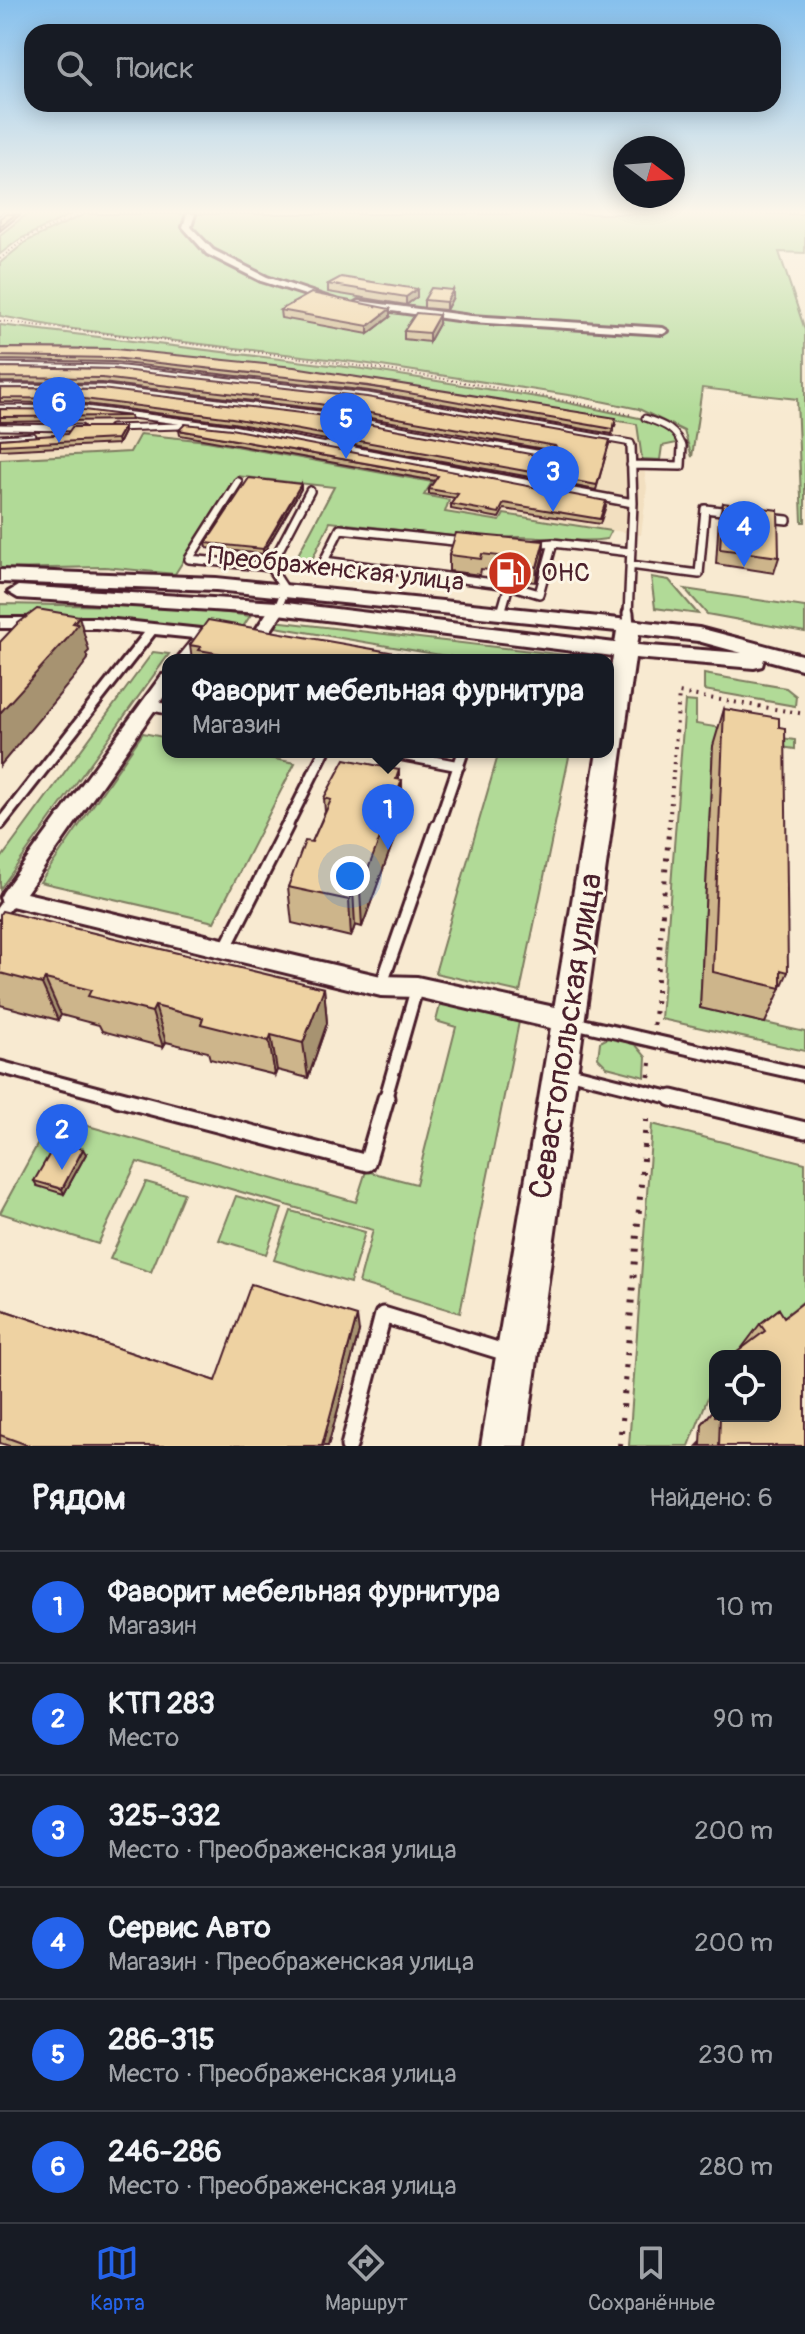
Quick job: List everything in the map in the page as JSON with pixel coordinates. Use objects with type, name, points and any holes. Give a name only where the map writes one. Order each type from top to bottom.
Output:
[{"type":"main road","name":"Преображенская улица","points":[[0,576],[200,583],[282,599],[627,638],[805,663]]},
{"type":"main road","name":"Преображенская улица","points":[[0,591],[282,599],[501,613],[627,638]]},
{"type":"main road","name":"Севастопольская улица","points":[[614,722],[627,638]]},
{"type":"main road","name":"Севастопольская улица","points":[[503,1446],[609,758]]},
{"type":"street","points":[[272,281],[335,301],[471,319],[663,331]]},
{"type":"street","points":[[0,623],[39,628],[96,623],[264,640],[282,599]]},
{"type":"street","points":[[189,654],[205,635]]},
{"type":"street","points":[[162,686],[6,905],[225,949],[381,986],[417,987],[568,1021]]},
{"type":"lane","points":[[0,366],[114,368],[368,396],[631,443],[633,503],[627,638]]},
{"type":"lane","points":[[0,387],[102,388],[365,423],[553,457],[546,487]]},
{"type":"lane","points":[[0,408],[85,409],[205,425],[517,479],[633,503]]},
{"type":"lane","points":[[631,465],[681,466],[685,448],[680,437],[668,426],[645,418]]},
{"type":"lane","points":[[99,429],[205,425]]},
{"type":"lane","points":[[0,427],[85,430],[0,438]]},
{"type":"lane","points":[[238,482],[189,559],[270,567]]},
{"type":"lane","points":[[282,599],[270,567],[310,491]]},
{"type":"lane","points":[[630,565],[699,574],[705,509],[746,515]]},
{"type":"lane","points":[[760,516],[787,520]]},
{"type":"lane","points":[[479,544],[340,529],[324,561],[509,585],[539,594],[553,543]]},
{"type":"lane","points":[[524,546],[553,543],[630,552]]},
{"type":"lane","points":[[501,613],[509,585]]},
{"type":"lane","points":[[0,824],[152,630]]},
{"type":"lane","points":[[147,705],[162,708]]},
{"type":"lane","points":[[225,949],[321,758]]},
{"type":"lane","points":[[418,758],[459,766]]},
{"type":"lane","points":[[381,986],[461,758]]},
{"type":"lane","points":[[0,1067],[367,1163],[417,987]]},
{"type":"lane","points":[[568,1021],[805,1075]]},
{"type":"lane","points":[[561,1070],[805,1130]]},
{"type":"lane","points":[[349,1446],[383,1315],[517,1356]]},
{"type":"path","points":[[0,321],[364,366],[548,396],[645,418]]},
{"type":"path","points":[[620,1446],[679,693],[805,714]]},
{"type":"shaded area","points":[[0,350],[120,352],[637,424],[647,487],[641,535],[504,513],[499,521],[444,512],[423,495],[431,482],[207,441],[140,434],[130,452],[0,459]]},
{"type":"green space","points":[[0,281],[789,281],[805,330],[805,522],[802,522],[797,399],[702,388],[692,457],[684,431],[639,409],[581,397],[362,363],[65,328],[0,316]]},
{"type":"green space","points":[[0,325],[363,369],[549,399],[662,425],[677,437],[677,443],[662,446],[660,460],[642,459],[637,424],[395,384],[0,350]]},
{"type":"green space","points":[[140,434],[207,441],[432,482],[424,495],[449,500],[445,512],[500,521],[504,514],[611,531],[607,539],[517,537],[487,540],[330,522],[308,568],[292,566],[334,487],[237,476],[175,574],[105,567],[0,569],[0,459],[130,452]]},
{"type":"green space","points":[[651,577],[669,580],[698,614],[655,608]]},
{"type":"green space","points":[[685,589],[805,607],[805,632],[707,614]]},
{"type":"green space","points":[[0,604],[181,607],[250,616],[239,633],[42,615],[0,617]]},
{"type":"green space","points":[[274,621],[556,654],[435,654],[270,626]]},
{"type":"green space","points":[[153,652],[169,654],[162,654],[162,664],[0,889],[0,860]]},
{"type":"green space","points":[[704,674],[786,688],[796,696],[795,706],[704,690]]},
{"type":"green space","points":[[685,701],[696,702],[696,724],[795,740],[795,749],[767,745],[713,746],[700,1008],[805,1032],[805,1051],[661,1019]]},
{"type":"green space","points":[[143,733],[162,737],[162,758],[269,758],[295,763],[214,922],[40,882]]},
{"type":"green space","points":[[497,758],[569,758],[520,992],[435,973]]},
{"type":"green space","points":[[442,998],[520,1017],[460,1313],[359,1283],[373,1230],[137,1162],[98,1244],[0,1213],[53,1116],[356,1202],[366,1171],[416,1184],[456,1027],[436,1021]]},
{"type":"green space","points":[[610,1037],[636,1045],[646,1057],[645,1077],[607,1067],[598,1058],[600,1042]]},
{"type":"green space","points":[[652,1124],[805,1163],[805,1300],[742,1350],[709,1350],[709,1394],[689,1446],[629,1446]]},
{"type":"green space","points":[[146,1182],[184,1193],[151,1272],[110,1259]]},
{"type":"green space","points":[[236,1196],[282,1209],[266,1254],[219,1240]]},
{"type":"green space","points":[[291,1211],[365,1232],[350,1283],[274,1260]]},
{"type":"building","points":[[369,281],[417,289],[406,297],[328,284]]},
{"type":"building","points":[[431,288],[453,290],[446,302],[424,300]]},
{"type":"building","points":[[311,293],[390,309],[368,326],[280,310]]},
{"type":"building","points":[[416,313],[439,315],[429,333],[404,331]]},
{"type":"building","points":[[0,348],[115,349],[294,367],[616,418],[613,429],[369,386],[113,358],[0,356]]},
{"type":"building","points":[[0,367],[113,369],[367,397],[610,440],[597,485],[554,477],[560,453],[555,446],[319,404],[102,378],[0,377]]},
{"type":"building","points":[[0,388],[101,389],[318,415],[546,457],[542,474],[232,418],[84,399],[0,398]]},
{"type":"building","points":[[0,409],[84,410],[130,416],[0,417]]},
{"type":"building","points":[[185,424],[231,429],[606,501],[600,519],[504,503],[499,513],[451,504],[458,494],[429,489],[438,476],[179,430]]},
{"type":"building","points":[[72,427],[124,427],[117,439],[0,445],[0,439],[67,434]]},
{"type":"building","points":[[249,478],[301,484],[263,549],[206,543]]},
{"type":"building","points":[[723,503],[778,510],[779,557],[720,549]]},
{"type":"building","points":[[456,533],[544,541],[537,567],[515,564],[517,558],[482,554],[481,559],[449,555]]},
{"type":"building","points":[[37,609],[79,616],[73,623],[78,624],[0,713],[0,642]]},
{"type":"building","points":[[208,620],[401,654],[221,654],[190,645]]},
{"type":"building","points":[[724,709],[779,718],[779,727],[785,728],[788,972],[781,970],[781,988],[713,972]]},
{"type":"building","points":[[345,759],[399,770],[396,779],[402,780],[360,890],[353,889],[349,900],[288,887],[305,841],[312,842],[331,800],[324,798]]},
{"type":"building","points":[[2,911],[324,988],[303,1043],[271,1035],[269,1041],[201,1024],[203,1018],[155,1006],[152,1012],[88,996],[91,990],[45,979],[42,984],[0,973]]},
{"type":"building","points":[[57,1141],[83,1149],[62,1189],[34,1181]]},
{"type":"building","points":[[251,1284],[357,1316],[322,1446],[30,1446],[0,1435],[0,1309],[216,1381]]},
{"type":"building","points":[[805,1301],[805,1446],[719,1446],[720,1422],[781,1422],[781,1350],[740,1350],[765,1331],[760,1324],[779,1309],[784,1317]]},
{"type":"place","name":"246-286","points":[[59,443]]},
{"type":"place","name":"286-315","points":[[346,459]]},
{"type":"place","name":"325-332","points":[[553,512]]},
{"type":"place","name":"Сервис Авто","points":[[744,567]]},
{"type":"place","name":"ОНС","points":[[510,573]]},
{"type":"place","name":"Фаворит мебельная фурнитура","points":[[388,850]]},
{"type":"place","name":"КТП 283","points":[[62,1170]]}]
